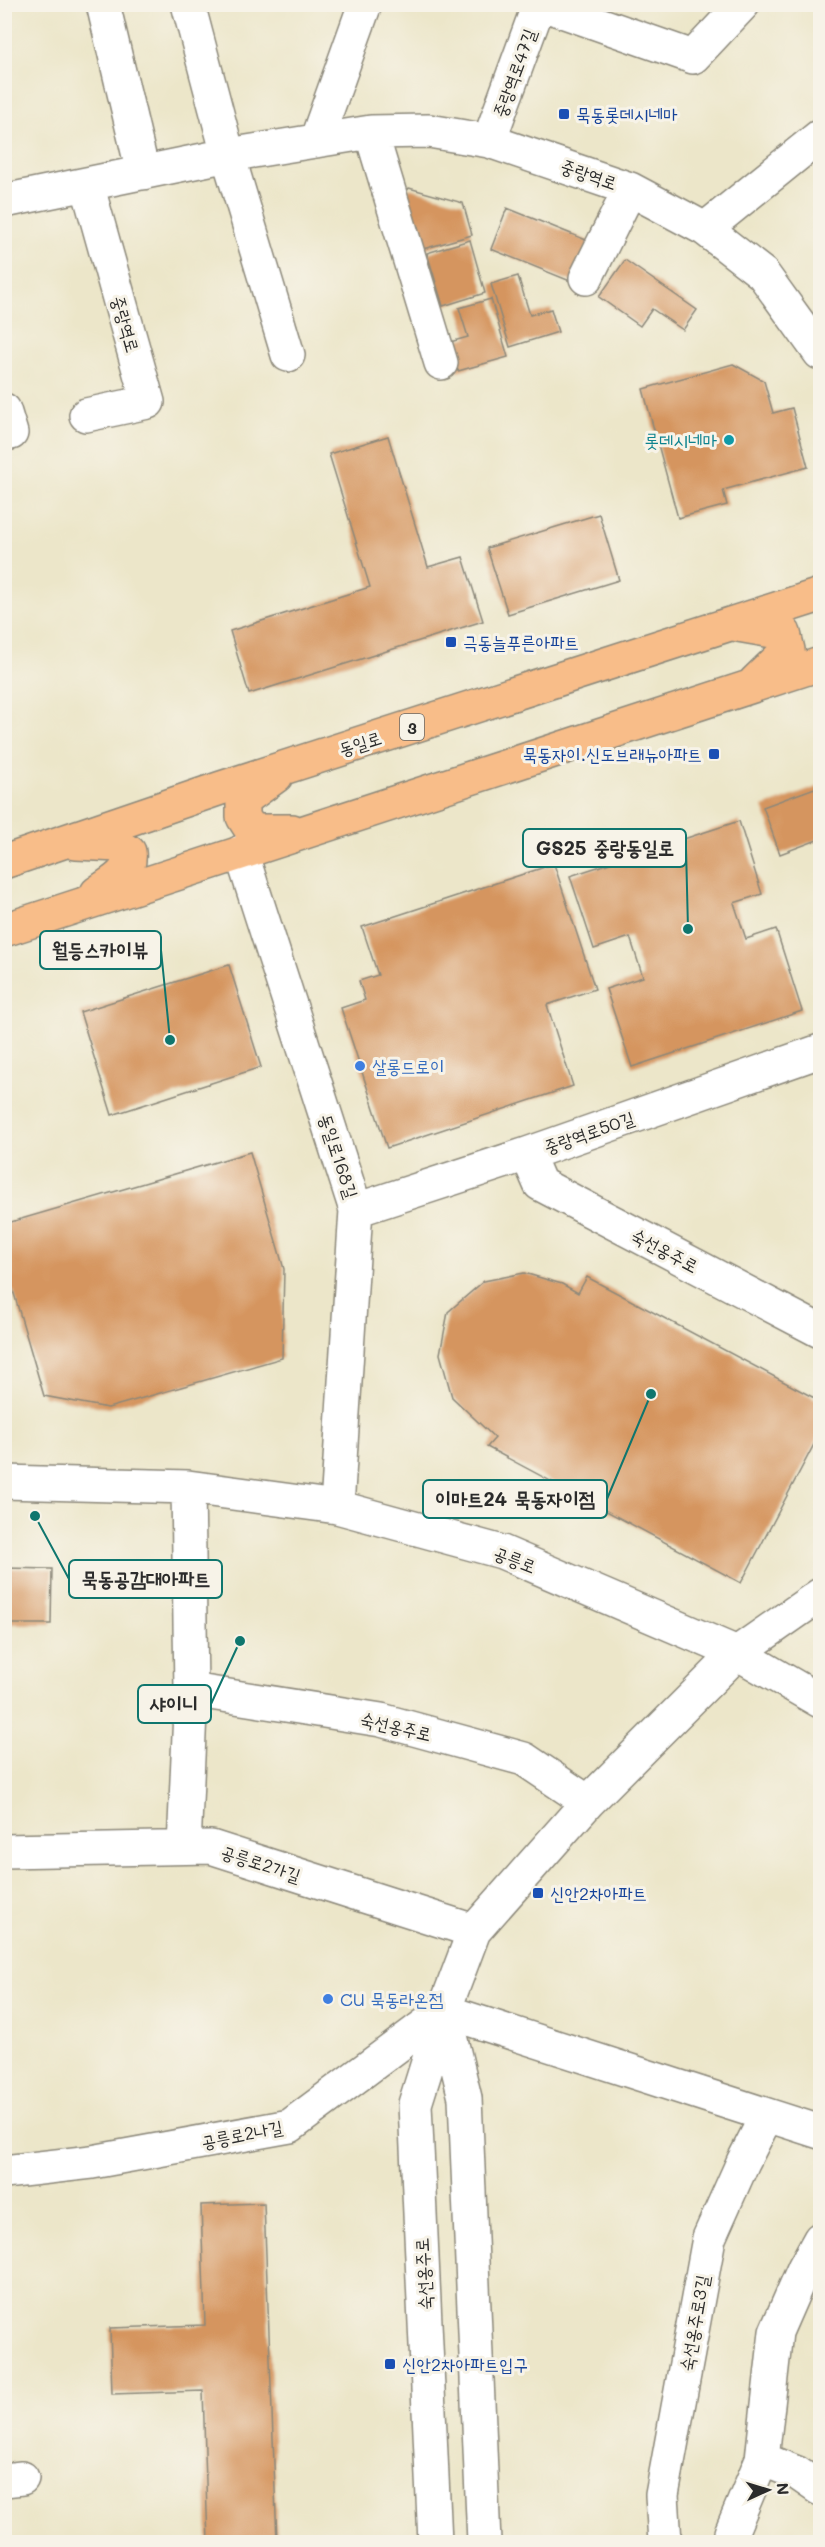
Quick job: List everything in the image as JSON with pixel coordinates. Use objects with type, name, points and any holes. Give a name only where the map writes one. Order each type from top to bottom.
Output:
[{"type":"main road","name":"동일로","points":[[6,857],[63,842],[289,766],[820,595]]},
{"type":"main road","points":[[731,624],[784,633],[788,650],[749,687]]},
{"type":"main road","points":[[4,930],[820,664]]},
{"type":"main road","points":[[289,766],[243,800],[243,817],[252,831],[308,831]]},
{"type":"main road","points":[[63,842],[118,845],[129,852],[130,861],[127,871],[81,904]]},
{"type":"street","points":[[103,4],[143,173]]},
{"type":"street","points":[[188,4],[228,155],[288,355]]},
{"type":"street","points":[[316,141],[365,4]]},
{"type":"street","name":"중랑역로47길","points":[[489,141],[541,4],[693,57],[742,4]]},
{"type":"street","name":"중랑역로","points":[[4,201],[228,155],[371,132],[429,130],[489,141],[630,189],[705,229],[763,274],[820,353]]},
{"type":"street","points":[[371,132],[441,363]]},
{"type":"street","points":[[705,229],[820,135]]},
{"type":"street","name":"중랑역로","points":[[86,415],[148,402],[87,184]]},
{"type":"street","name":"중랑역로","points":[[586,278],[630,189]]},
{"type":"street","points":[[4,410],[11,433],[4,435]]},
{"type":"street","name":"동일로168길","points":[[241,852],[356,1210],[337,1507]]},
{"type":"street","name":"중랑역로50길","points":[[356,1210],[527,1154],[820,1051]]},
{"type":"street","name":"숙선옹주로","points":[[527,1154],[540,1184],[820,1331]]},
{"type":"street","name":"공릉로","points":[[4,1482],[188,1487],[337,1507],[502,1552],[737,1653],[820,1701]]},
{"type":"street","points":[[184,1848],[191,1690],[188,1487]]},
{"type":"street","name":"숙선옹주로","points":[[435,2542],[415,2104],[444,2011],[474,1931],[588,1802],[737,1653],[820,1595]]},
{"type":"street","name":"숙선옹주로","points":[[191,1690],[381,1720],[524,1759],[588,1802]]},
{"type":"street","name":"공릉로2가길","points":[[4,1851],[211,1847],[474,1931]]},
{"type":"street","points":[[444,2011],[820,2132]]},
{"type":"street","points":[[444,2011],[465,2098],[484,2542]]},
{"type":"street","name":"공릉로2나길","points":[[4,2172],[92,2162],[290,2126],[444,2011]]},
{"type":"street","name":"숙선옹주로3길","points":[[665,2542],[662,2495],[709,2238],[767,2115]]},
{"type":"street","points":[[731,2542],[731,2533],[762,2459],[776,2332],[804,2268],[820,2239]]},
{"type":"street","points":[[762,2459],[797,2473],[820,2489]]},
{"type":"building","points":[[409,188],[463,203],[472,235],[416,251],[401,199]]},
{"type":"building","points":[[507,208],[591,242],[575,283],[491,249]]},
{"type":"building","points":[[470,240],[485,293],[443,306],[427,253]]},
{"type":"building","points":[[625,260],[697,310],[683,330],[652,309],[640,326],[599,297]]},
{"type":"building","points":[[518,276],[530,315],[551,309],[558,332],[510,347],[491,284]]},
{"type":"building","points":[[491,299],[508,357],[458,371],[450,342],[468,337],[459,308]]},
{"type":"building","name":"롯데시네마","points":[[733,364],[764,381],[773,413],[792,408],[808,467],[723,490],[727,505],[678,518],[643,389]]},
{"type":"building","points":[[388,436],[428,567],[463,557],[483,621],[249,694],[230,631],[370,587],[329,454]]},
{"type":"building","points":[[599,514],[619,580],[508,614],[487,548]]},
{"type":"building","points":[[820,786],[820,839],[780,854],[763,807]]},
{"type":"building","points":[[739,821],[762,894],[734,903],[746,939],[776,929],[802,1011],[632,1067],[606,989],[643,977],[630,937],[594,949],[570,876]]},
{"type":"building","points":[[554,864],[595,989],[547,1005],[573,1086],[387,1148],[341,1008],[365,1000],[359,981],[378,975],[362,927]]},
{"type":"building","points":[[229,965],[261,1067],[112,1115],[80,1012]]},
{"type":"building","points":[[250,1152],[284,1269],[282,1358],[108,1408],[44,1396],[13,1290],[4,1293],[4,1224]]},
{"type":"building","points":[[524,1273],[562,1284],[578,1293],[587,1277],[820,1401],[820,1433],[741,1583],[487,1447],[495,1438],[452,1397],[440,1354],[448,1312],[484,1281]]},
{"type":"building","points":[[4,1568],[52,1569],[51,1624],[4,1624]]},
{"type":"building","points":[[264,2203],[277,2542],[208,2542],[203,2391],[112,2394],[110,2328],[205,2325],[201,2205]]},
{"type":"place","name":"묵동롯데시네마","points":[[564,114]]},
{"type":"place","name":"롯데시네마","points":[[729,440]]},
{"type":"place","name":"극동늘푸른아파트","points":[[451,642]]},
{"type":"place","name":"묵동자이.신도브래뉴아파트","points":[[714,754]]},
{"type":"place","name":"GS25 중랑동일로","points":[[688,929]]},
{"type":"place","name":"월등스카이뷰","points":[[170,1040]]},
{"type":"place","name":"살롱드로이","points":[[360,1066]]},
{"type":"place","name":"이마트24 묵동자이점","points":[[651,1394]]},
{"type":"place","name":"묵동공감대아파트","points":[[35,1516]]},
{"type":"place","name":"샤이니","points":[[240,1641]]},
{"type":"place","name":"신안2차아파트","points":[[538,1893]]},
{"type":"place","name":"CU 묵동라온점","points":[[328,1999]]},
{"type":"place","name":"신안2차아파트입구","points":[[390,2364]]}]
